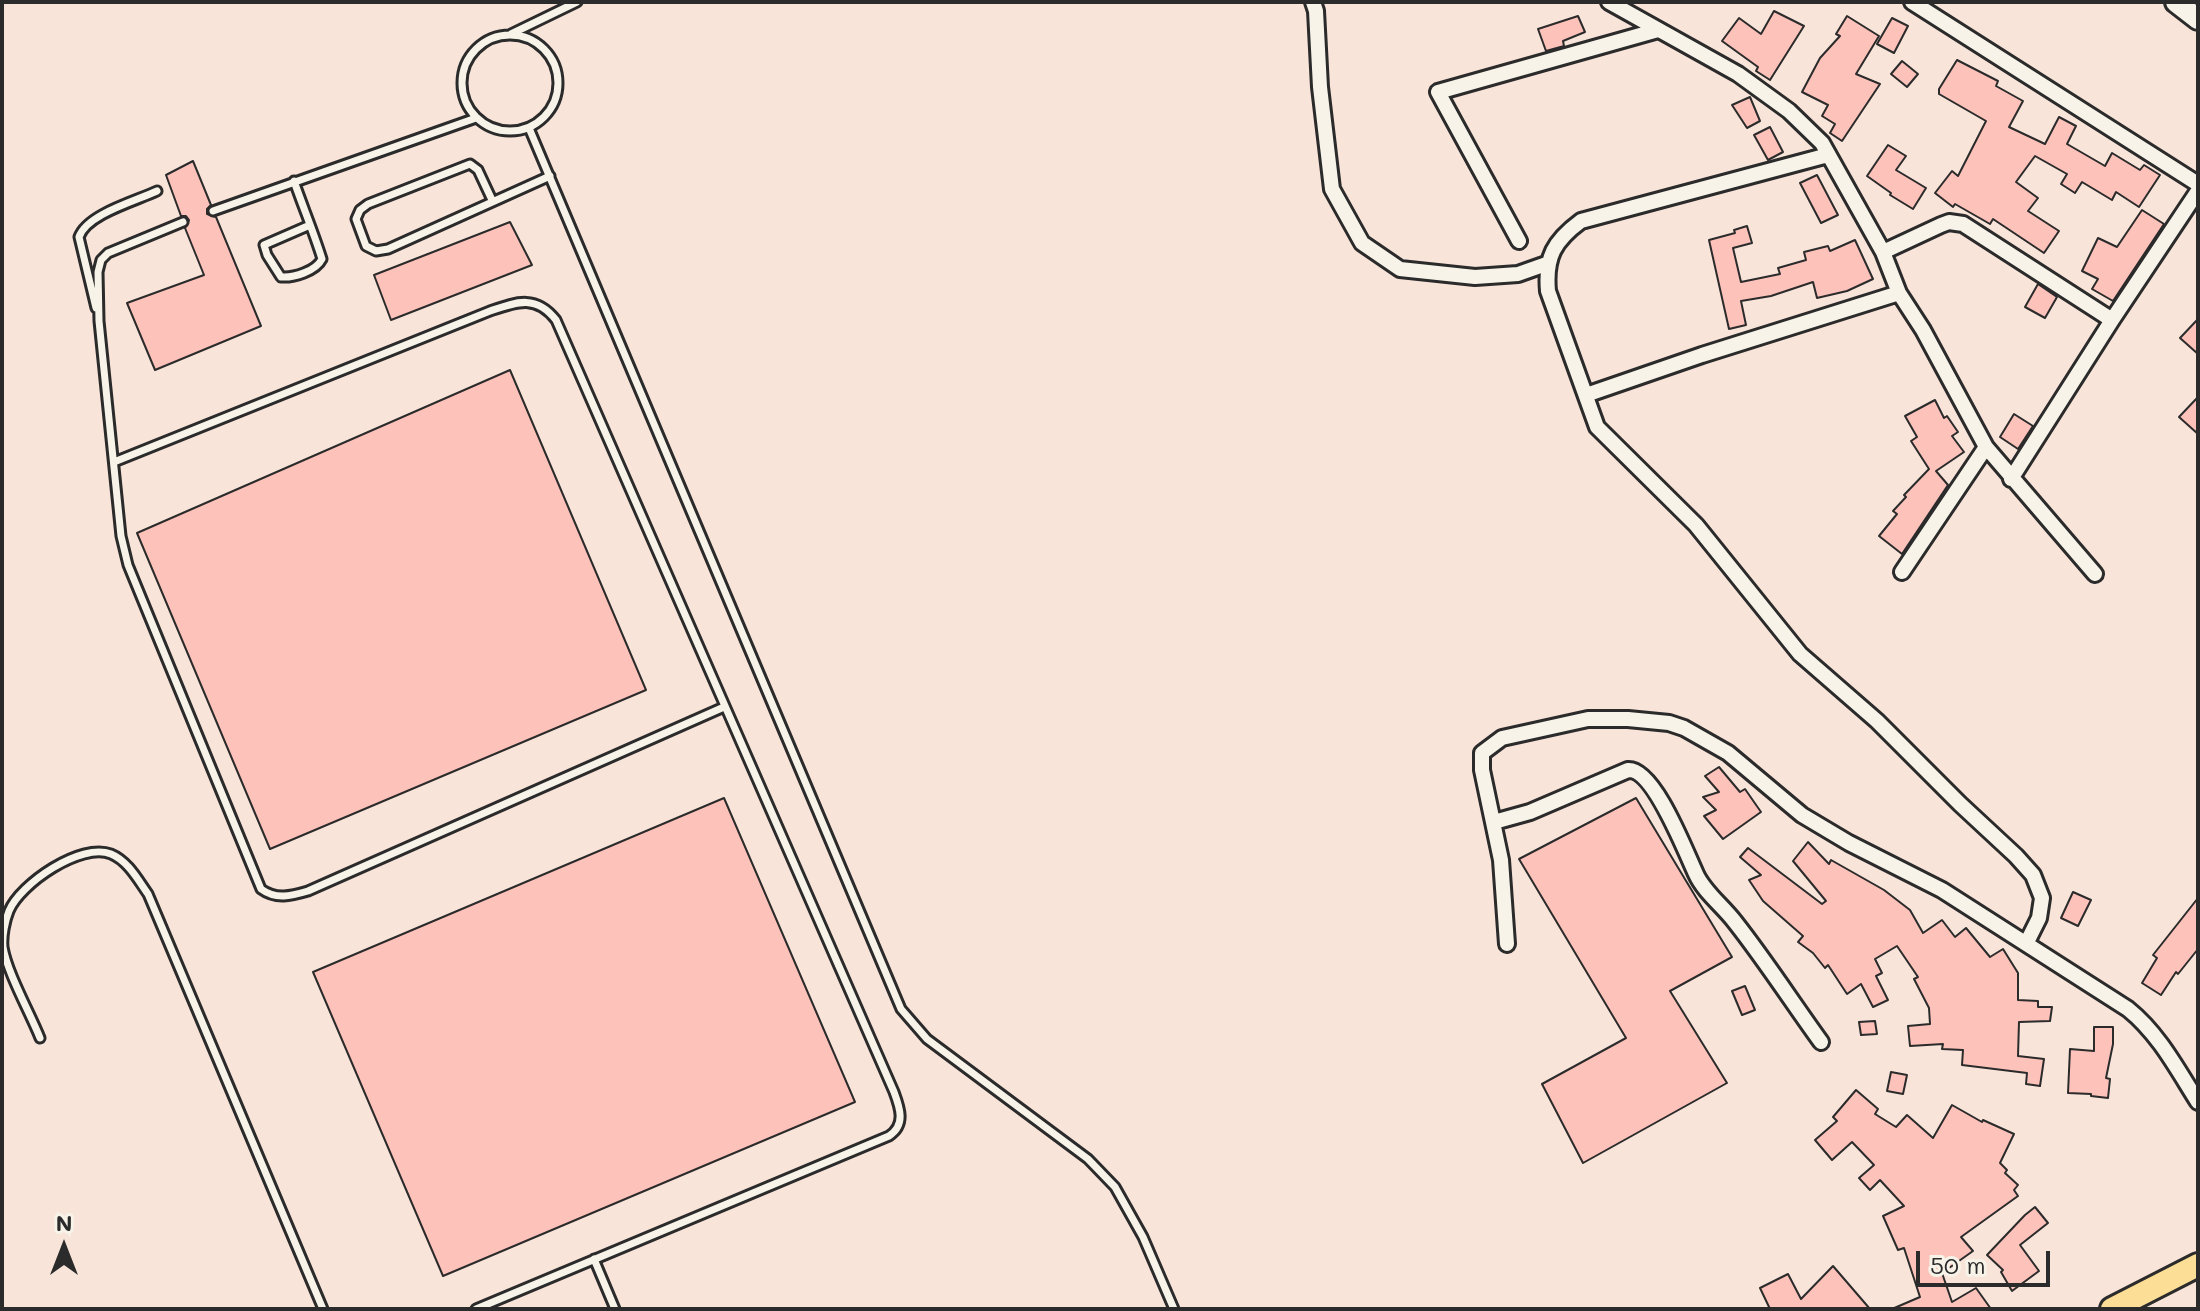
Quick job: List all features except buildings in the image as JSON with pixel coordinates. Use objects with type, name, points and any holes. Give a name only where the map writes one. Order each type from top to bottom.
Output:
[{"type":"main road","points":[[2176,2],[2198,19]]},
{"type":"main road","points":[[2112,1309],[2198,1265]]},
{"type":"street","points":[[1313,2],[1332,189],[1362,243],[1400,269],[1460,275],[1518,274],[1549,263]]},
{"type":"street","points":[[1609,2],[1721,63],[1769,95],[1806,125],[1828,155],[1883,252],[1899,293],[1923,330],[1986,447],[2095,574]]},
{"type":"street","points":[[1912,2],[2198,184]]},
{"type":"street","points":[[1519,241],[1438,92],[1658,30]]},
{"type":"street","points":[[1828,155],[1581,221],[1566,232],[1553,249],[1547,272],[1548,291],[1597,427],[1696,525],[1800,654],[1877,721],[2027,868],[2039,886],[2042,898],[2039,918],[2027,942]]},
{"type":"street","points":[[2011,479],[2198,191]]},
{"type":"street","points":[[1883,252],[1949,222],[1963,224],[2112,320]]},
{"type":"street","points":[[1586,395],[1899,293]]},
{"type":"street","points":[[1902,572],[1986,447]]},
{"type":"street","points":[[1507,944],[1501,860],[1480,758],[1482,753],[1495,742],[1531,730],[1588,719],[1669,723],[1713,742],[1802,815],[1849,843],[1942,890],[2113,998],[2144,1021],[2198,1102]]},
{"type":"street","points":[[1494,822],[1530,812],[1628,770],[1637,771],[1650,784],[1672,821],[1699,881],[1737,924],[1821,1042]]},
{"type":"lane","points":[[509,35],[528,38],[544,49],[554,64],[558,83],[555,101],[545,117],[529,128],[511,132],[492,128],[476,118],[465,102],[461,84],[465,65],[475,49],[491,39],[509,35],[577,2]]},
{"type":"lane","points":[[213,211],[476,118]]},
{"type":"lane","points":[[529,128],[901,1009],[927,1039],[1088,1159],[1115,1187],[1143,1237],[1174,1309]]},
{"type":"lane","points":[[492,200],[478,170],[470,164],[368,204],[360,210],[356,219],[366,246],[381,251],[550,176]]},
{"type":"lane","points":[[294,181],[310,225],[322,262],[291,277],[281,277],[264,245],[310,225]]},
{"type":"lane","points":[[99,321],[79,237],[82,229],[96,218],[157,191]]},
{"type":"lane","points":[[183,222],[103,257],[98,272],[99,321],[121,536],[128,565],[261,889],[270,895],[308,891],[724,707]]},
{"type":"lane","points":[[114,462],[437,330],[520,301],[532,301],[550,312],[894,1092],[900,1111],[899,1126],[889,1136],[476,1309]]},
{"type":"lane","points":[[40,1038],[3,946],[9,910],[29,887],[62,862],[89,853],[110,853],[131,869],[148,894],[323,1309]]},
{"type":"lane","points":[[594,1259],[615,1309]]}]
